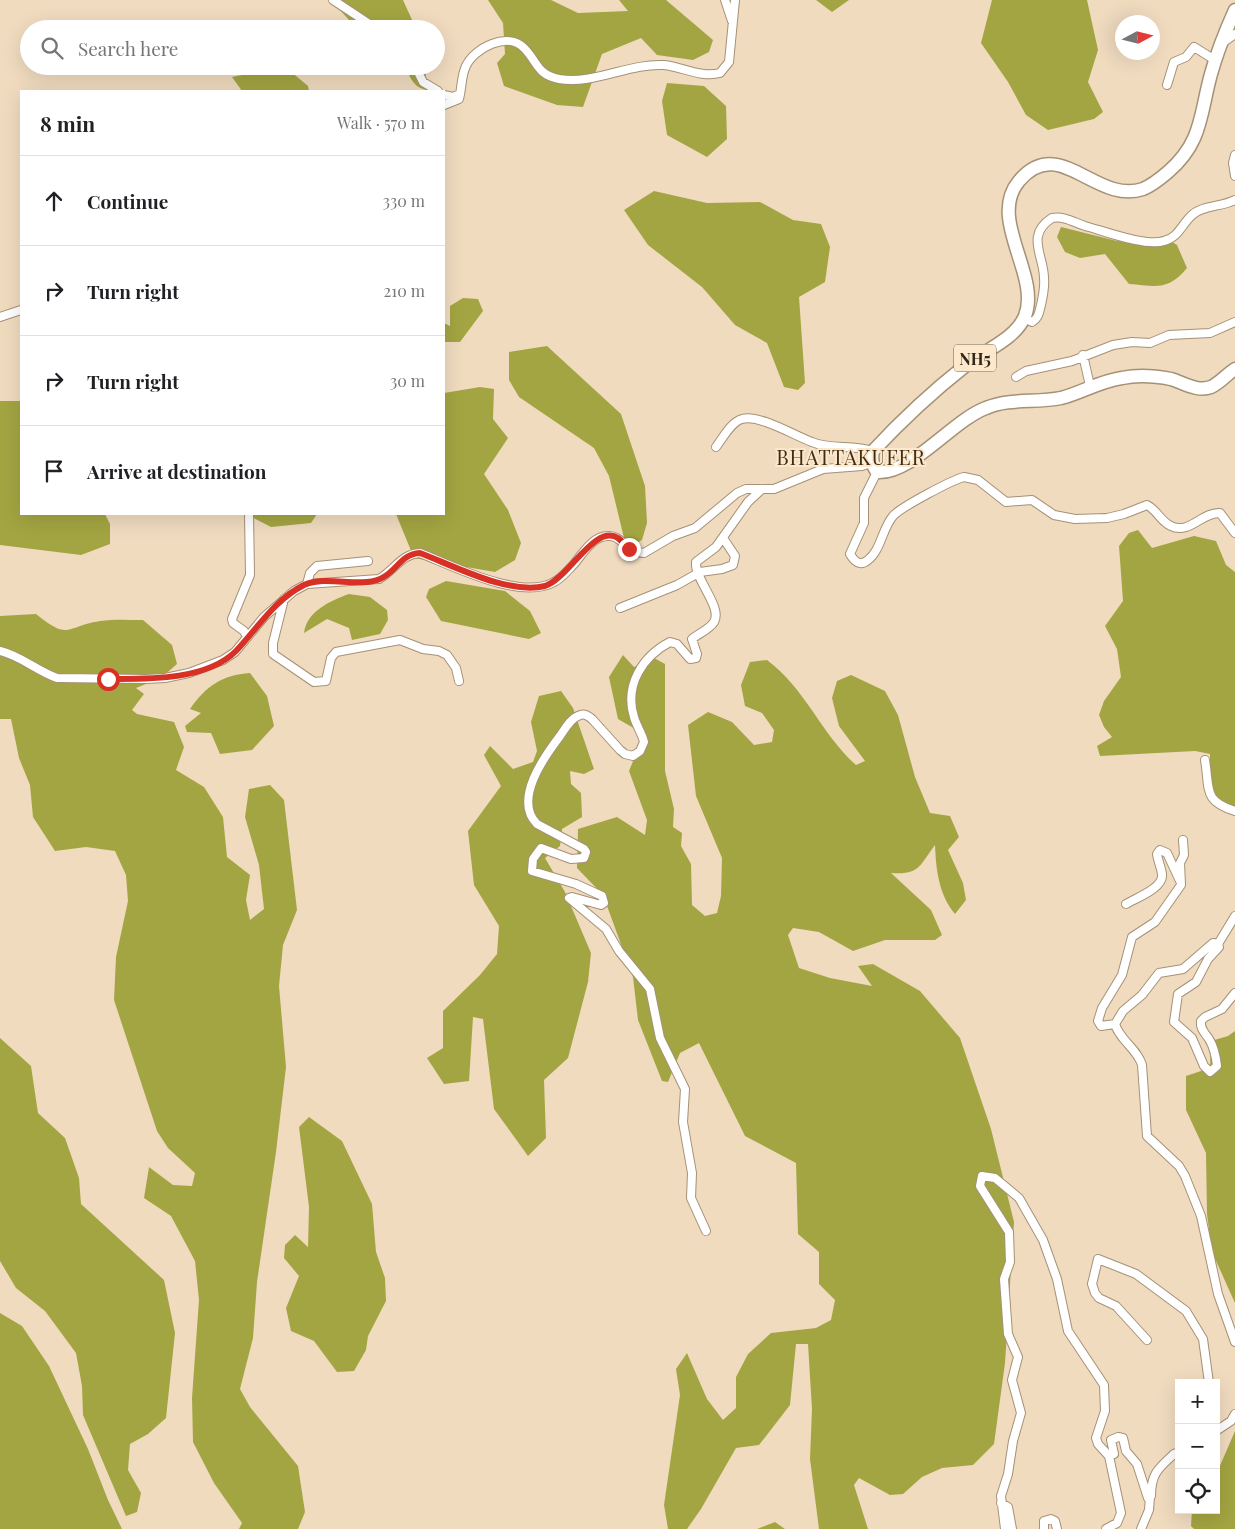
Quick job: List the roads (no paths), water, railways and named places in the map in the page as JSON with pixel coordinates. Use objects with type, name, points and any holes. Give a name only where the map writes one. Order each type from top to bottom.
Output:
[{"type":"highway","points":[[1024,318],[1028,305],[1027,287],[1010,222],[1011,196],[1017,183],[1028,171],[1048,164],[1059,164],[1070,168],[1105,188],[1122,191],[1143,189],[1158,181],[1187,152],[1197,135],[1215,60],[1235,10]]},
{"type":"highway","name":"NH5","points":[[872,454],[902,420],[966,364],[1016,331],[1024,318]]},
{"type":"highway","points":[[872,454],[877,472],[899,469],[968,416],[986,407],[1007,402],[1036,401],[1062,397],[1090,386],[1121,378],[1144,376],[1170,379],[1194,388],[1210,387],[1235,369]]},
{"type":"street","points":[[333,0],[363,20]]},
{"type":"street","points":[[726,0],[733,25]]},
{"type":"street","points":[[445,105],[456,102],[460,94],[462,78],[471,58],[476,53],[495,43],[505,41],[515,42],[524,47],[539,70],[547,76],[559,78],[584,79],[614,71],[664,65],[703,74],[720,73],[729,62],[735,0]]},
{"type":"street","points":[[1221,44],[1235,34]]},
{"type":"street","points":[[1167,85],[1174,62],[1186,56],[1194,47],[1215,60]]},
{"type":"street","points":[[420,75],[423,82],[436,90]]},
{"type":"street","points":[[445,95],[453,97],[460,94]]},
{"type":"street","points":[[1235,155],[1232,163],[1235,176]]},
{"type":"street","points":[[1024,318],[1032,322],[1039,314],[1044,277],[1037,249],[1038,240],[1041,229],[1052,218],[1068,218],[1084,226],[1135,240],[1158,243],[1174,237],[1192,215],[1200,210],[1219,207],[1235,200]]},
{"type":"street","points":[[0,317],[20,310]]},
{"type":"street","points":[[1016,377],[1026,371],[1072,361],[1083,355],[1123,343],[1156,341],[1169,335],[1210,334],[1235,322]]},
{"type":"street","points":[[1083,355],[1090,386]]},
{"type":"street","points":[[0,651],[21,658],[42,673],[57,678],[165,678],[189,674],[223,660],[235,652],[264,617],[284,598],[307,584],[379,580],[389,574],[404,557],[420,553],[504,584],[525,588],[544,586],[563,576],[596,539],[610,535],[618,538],[629,549],[644,553],[673,536],[695,528],[737,493],[746,490],[783,486],[823,469],[862,466],[868,464],[872,454],[852,446],[815,444],[772,425],[748,418],[740,419],[733,425],[716,447]]},
{"type":"street","points":[[877,472],[864,498],[864,524],[850,554],[853,560],[859,564],[867,562],[873,555],[893,516],[903,508],[964,477],[978,480],[1006,502],[1032,500],[1062,517],[1107,518],[1147,505],[1152,507],[1169,526],[1175,528],[1191,525],[1206,515],[1220,513],[1235,533]]},
{"type":"street","points":[[706,1231],[691,1198],[693,1180],[683,1122],[685,1089],[661,1042],[649,986],[619,951],[606,929],[569,898],[572,897],[602,905],[604,902],[601,895],[576,884],[532,871],[533,860],[541,848],[571,858],[584,858],[586,852],[584,849],[536,824],[532,819],[528,802],[534,779],[548,753],[570,722],[580,714],[586,714],[592,719],[625,754],[633,756],[640,751],[644,742],[633,716],[632,698],[638,671],[646,659],[670,642],[677,644],[690,659],[696,658],[697,654],[692,639],[714,622],[714,608],[697,573],[696,562],[716,547],[748,502],[762,489]]},
{"type":"street","points":[[247,637],[244,631],[233,623],[232,619],[250,574],[249,515]]},
{"type":"street","points":[[620,608],[677,585],[697,573],[722,569],[733,565],[735,556],[723,538]]},
{"type":"street","points":[[307,584],[310,573],[317,566],[368,561]]},
{"type":"street","points":[[284,598],[273,643],[273,654],[314,682],[326,681],[331,658],[341,649],[400,640],[423,650],[446,655],[456,668],[459,681]]},
{"type":"street","points":[[1205,760],[1212,799],[1217,804],[1235,811]]},
{"type":"street","points":[[1115,1024],[1101,1026],[1098,1017],[1122,975],[1132,937],[1155,922],[1181,883],[1180,863],[1184,855],[1183,840]]},
{"type":"street","points":[[1126,904],[1156,886],[1161,880],[1162,875],[1157,854],[1160,850],[1167,853],[1181,883]]},
{"type":"street","points":[[1235,916],[1218,944],[1219,947],[1208,959],[1198,979],[1178,994],[1173,1019],[1175,1024],[1192,1038],[1208,1072],[1214,1070],[1217,1065],[1212,1046],[1202,1030],[1200,1021],[1219,1012],[1235,993]]},
{"type":"street","points":[[1115,1024],[1123,1011],[1142,995],[1159,973],[1183,969],[1208,946],[1213,943],[1218,944]]},
{"type":"street","points":[[1115,1024],[1119,1034],[1137,1054],[1142,1064],[1147,1136],[1179,1166],[1198,1207],[1218,1294],[1235,1342]]},
{"type":"street","points":[[1005,1529],[1001,1503],[1012,1442],[1021,1413],[1012,1380],[1018,1357],[1008,1334],[1004,1279],[1010,1262],[1009,1232],[980,1186],[982,1176],[995,1178],[1019,1198],[1043,1240],[1057,1279],[1068,1331],[1104,1385],[1105,1415],[1096,1438],[1109,1456],[1121,1513],[1117,1523],[1106,1529]]},
{"type":"street","points":[[1147,1340],[1116,1306],[1095,1294],[1092,1282],[1098,1258],[1136,1274],[1186,1312],[1203,1339],[1208,1379]]},
{"type":"street","points":[[1220,1428],[1231,1421],[1235,1414]]},
{"type":"street","points":[[1109,1456],[1114,1454],[1111,1440],[1122,1437],[1126,1451],[1137,1464],[1146,1496],[1150,1497]]},
{"type":"street","points":[[1141,1529],[1150,1510],[1151,1483],[1155,1474],[1175,1454]]},
{"type":"street","points":[[1001,1503],[1008,1507],[1012,1529]]},
{"type":"street","points":[[1044,1529],[1044,1522],[1051,1519],[1055,1521],[1057,1529]]},
{"type":"district","name":"BHATTAKUFER","points":[[851,456]]}]
